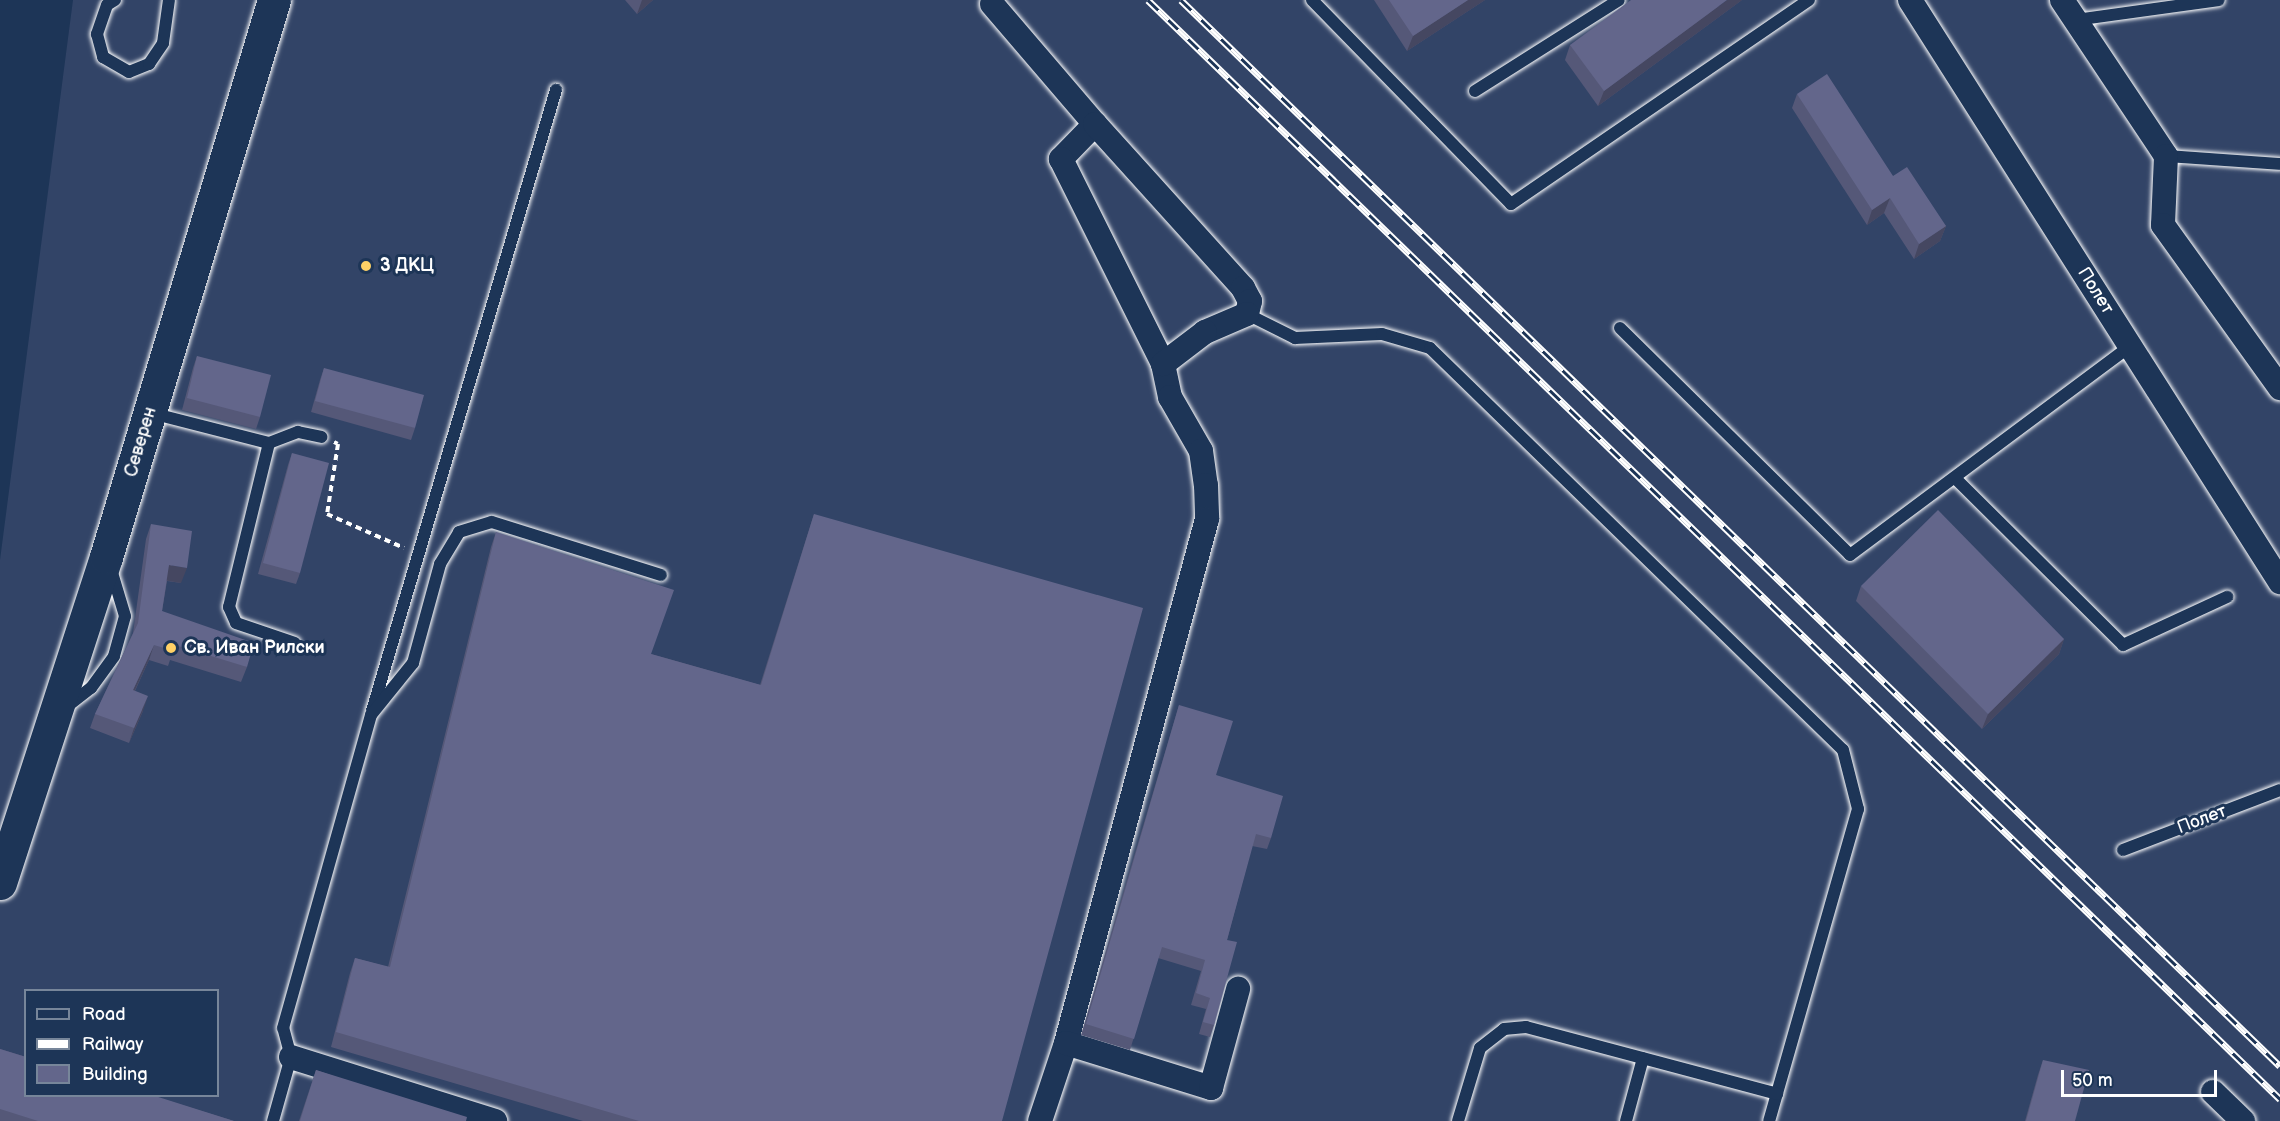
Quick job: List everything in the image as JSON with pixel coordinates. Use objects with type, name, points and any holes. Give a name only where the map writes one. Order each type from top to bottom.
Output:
[{"type":"main road","name":"Северен","points":[[0,883],[57,714],[106,557],[274,0]]},
{"type":"street","name":"Полет","points":[[1910,0],[2280,582]]},
{"type":"street","points":[[2062,0],[2166,156],[2163,225],[2280,388]]},
{"type":"street","points":[[992,4],[1095,124],[1243,288],[1250,301],[1247,314],[1205,332],[1163,364]]},
{"type":"street","points":[[1040,1121],[1066,1043],[1207,519],[1201,451],[1170,397],[1163,364],[1061,159],[1095,124]]},
{"type":"street","points":[[1066,1043],[1211,1088],[1238,989]]},
{"type":"street","points":[[291,1057],[495,1121]]},
{"type":"street","points":[[2213,1092],[2244,1121]]},
{"type":"lane","points":[[115,0],[107,5],[96,34],[103,57],[129,72],[149,64],[163,44],[169,0]]},
{"type":"lane","points":[[1312,0],[1511,204],[1809,0]]},
{"type":"lane","points":[[1475,92],[1619,0]]},
{"type":"lane","points":[[2075,20],[2219,0]]},
{"type":"lane","points":[[273,1121],[291,1057],[283,1028],[416,553],[556,90]]},
{"type":"lane","points":[[2166,156],[2280,164]]},
{"type":"lane","points":[[1247,314],[1295,338],[1382,334],[1431,348],[1843,750],[1858,808],[1769,1121]]},
{"type":"lane","points":[[1620,328],[1850,555],[2130,346]]},
{"type":"lane","points":[[149,413],[269,443],[298,432],[321,437]]},
{"type":"lane","points":[[269,443],[229,607],[236,624],[295,643]]},
{"type":"lane","points":[[1955,478],[2123,645],[2227,597]]},
{"type":"lane","points":[[371,715],[413,663],[440,564],[459,532],[492,522],[661,576]]},
{"type":"lane","name":"Полет","points":[[2123,850],[2280,790]]},
{"type":"lane","points":[[1458,1121],[1480,1048],[1504,1029],[1526,1027],[1777,1094]]},
{"type":"lane","points":[[1626,1121],[1643,1058]]},
{"type":"path","points":[[321,437],[338,444],[327,514],[416,553]]},
{"type":"shaded area","points":[[73,0],[2280,0],[2280,1121],[0,1121],[0,560]]},
{"type":"building","points":[[1389,0],[1468,0],[1413,36]]},
{"type":"building","points":[[1631,0],[1727,0],[1604,91],[1570,45]]},
{"type":"building","points":[[1827,74],[1893,176],[1907,167],[1946,226],[1919,244],[1890,198],[1872,210],[1797,94]]},
{"type":"building","points":[[197,356],[271,375],[260,417],[187,398]]},
{"type":"building","points":[[324,368],[424,395],[415,428],[315,401]]},
{"type":"building","points":[[292,453],[329,463],[300,573],[263,563]]},
{"type":"building","points":[[1938,510],[2064,639],[1988,714],[1861,586]]},
{"type":"building","points":[[814,514],[1143,608],[1002,1121],[639,1121],[336,1032],[355,958],[390,967],[496,532],[674,590],[651,654],[761,685]]},
{"type":"building","name":"Св. Иван Рилски","points":[[151,524],[192,531],[187,568],[169,565],[162,611],[254,643],[247,667],[175,645],[174,651],[154,645],[133,690],[148,696],[134,728],[95,714],[138,623]]},
{"type":"building","points":[[1179,705],[1233,721],[1216,775],[1283,796],[1271,838],[1256,834],[1227,940],[1237,942],[1214,1025],[1203,1022],[1210,998],[1196,993],[1205,960],[1162,947],[1134,1039],[1086,1024]]},
{"type":"building","points":[[0,1049],[24,1056],[24,1097],[158,1097],[234,1121],[38,1121],[0,1109]]},
{"type":"building","points":[[2043,1060],[2089,1070],[2075,1121],[2026,1121]]},
{"type":"building","points":[[316,1070],[467,1117],[466,1121],[300,1121]]},
{"type":"railway","points":[[1148,0],[2280,1099]]},
{"type":"railway","points":[[1181,0],[2280,1066]]},
{"type":"place","name":"3 ДКЦ","points":[[366,266]]},
{"type":"place","name":"Св. Иван Рилски","points":[[171,648]]}]
